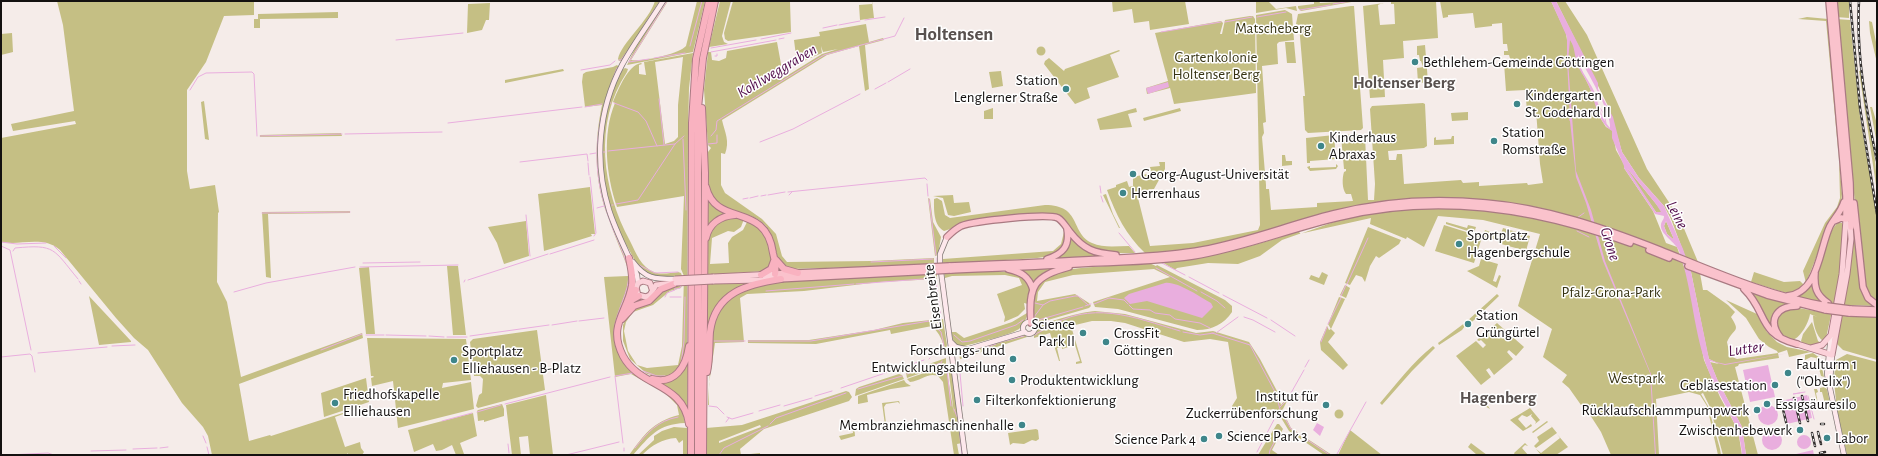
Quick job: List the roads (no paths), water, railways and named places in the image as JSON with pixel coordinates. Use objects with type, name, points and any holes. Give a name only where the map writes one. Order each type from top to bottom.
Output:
[{"type":"highway","points":[[691,455],[692,123],[696,59],[709,1]]},
{"type":"highway","points":[[698,455],[698,108],[705,44],[716,1]]},
{"type":"highway","points":[[1829,1],[1848,223]]},
{"type":"highway","points":[[1834,1],[1850,183],[1854,201],[1863,287],[1868,298],[1877,305]]},
{"type":"highway","points":[[700,81],[704,174],[703,455]]},
{"type":"highway","points":[[704,174],[708,192],[715,204],[720,208],[751,218],[764,229],[771,241],[775,274],[931,269]]},
{"type":"highway","points":[[1848,223],[1850,183]]},
{"type":"highway","points":[[1783,296],[1801,292],[1810,280],[1828,232],[1840,212],[1846,196]]},
{"type":"highway","points":[[950,268],[1000,268],[1140,261],[1212,248],[1348,211],[1383,205],[1422,201],[1460,201],[1500,204],[1534,210],[1625,237],[1741,286],[1805,304],[1827,306],[1849,311],[1877,310]]},
{"type":"highway","points":[[704,389],[709,358],[711,328],[718,309],[726,300],[741,288],[756,283],[781,279],[1038,262],[1164,257],[1229,248],[1366,211],[1404,206],[1475,206],[1510,210],[1577,223]]},
{"type":"highway","points":[[704,245],[709,229],[716,221],[725,216],[739,215]]},
{"type":"highway","points":[[947,237],[954,230],[966,225],[1044,216],[1058,219],[1078,241],[1091,251],[1103,254],[1135,257]]},
{"type":"highway","points":[[1834,221],[1841,218],[1848,223]]},
{"type":"highway","points":[[1828,232],[1838,221],[1848,223]]},
{"type":"highway","points":[[1270,233],[1303,227]]},
{"type":"highway","points":[[1038,262],[1062,253],[1068,241],[1067,229]]},
{"type":"highway","points":[[774,257],[781,267],[798,273]]},
{"type":"highway","points":[[762,277],[771,269],[774,257]]},
{"type":"highway","points":[[631,260],[632,285],[621,314],[618,328],[618,343],[623,355],[636,372],[666,389],[679,400],[687,415],[691,442]]},
{"type":"highway","points":[[1029,322],[1033,291],[1036,282],[1044,275],[1083,264]]},
{"type":"highway","points":[[1000,268],[1019,272],[1024,275],[1030,281],[1033,291]]},
{"type":"highway","points":[[1815,269],[1815,290],[1827,306],[1849,311],[1877,314]]},
{"type":"highway","points":[[762,277],[781,279]]},
{"type":"highway","points":[[1729,280],[1805,304]]},
{"type":"highway","points":[[622,319],[634,306],[649,301],[661,289],[675,281]]},
{"type":"highway","points":[[1741,286],[1753,299],[1769,329],[1782,340],[1797,344]]},
{"type":"highway","points":[[638,293],[630,302],[622,319],[620,328],[621,343],[628,359],[642,374],[660,381],[671,379],[682,369],[687,357],[692,329]]},
{"type":"highway","points":[[625,306],[638,293]]},
{"type":"highway","points":[[1782,340],[1775,327],[1776,314],[1787,306],[1805,304]]},
{"type":"main road","points":[[663,1],[623,64],[609,95],[602,122],[600,149],[602,179],[610,212],[641,282],[638,293],[647,296],[651,293],[652,289],[659,284],[675,281]]},
{"type":"main road","points":[[1844,455],[1829,383],[1831,336],[1842,274],[1848,223]]},
{"type":"main road","points":[[1830,352],[1847,274],[1848,223]]},
{"type":"main road","name":"Eisenbreite","points":[[947,237],[942,247],[940,258],[965,455]]},
{"type":"main road","points":[[631,260],[639,270],[648,276],[675,281]]},
{"type":"main road","points":[[641,282],[650,283],[762,277],[775,274]]},
{"type":"main road","points":[[650,283],[652,289]]},
{"type":"main road","points":[[952,354],[1024,331],[1030,334],[1034,331],[1035,327],[1029,322],[1024,325],[1024,331]]},
{"type":"main road","points":[[1814,347],[1824,343],[1831,336]]},
{"type":"main road","points":[[951,342],[958,348],[967,350]]},
{"type":"main road","points":[[1797,344],[1830,352]]},
{"type":"waterway","points":[[636,38],[660,1]]},
{"type":"waterway","points":[[629,62],[667,1]]},
{"type":"waterway","points":[[690,46],[702,1]]},
{"type":"waterway","points":[[1333,4],[1351,1]]},
{"type":"waterway","points":[[1300,10],[1330,5]]},
{"type":"waterway","points":[[1257,17],[1286,12]]},
{"type":"waterway","points":[[865,20],[885,17]]},
{"type":"waterway","points":[[1225,22],[1252,17]]},
{"type":"waterway","name":"Kohlweggraben","points":[[711,136],[716,130],[717,121],[824,55],[895,36],[904,18]]},
{"type":"waterway","points":[[839,25],[860,21]]},
{"type":"waterway","points":[[1161,32],[1221,22]]},
{"type":"waterway","points":[[823,28],[837,25]]},
{"type":"waterway","points":[[396,40],[463,33]]},
{"type":"waterway","points":[[761,39],[791,33]]},
{"type":"waterway","points":[[779,39],[784,38]]},
{"type":"waterway","points":[[711,48],[756,40]]},
{"type":"waterway","points":[[711,52],[776,40]]},
{"type":"waterway","points":[[619,60],[621,60],[633,43]]},
{"type":"waterway","points":[[654,58],[685,53]]},
{"type":"waterway","points":[[629,62],[649,59]]},
{"type":"waterway","points":[[581,70],[610,65],[615,61]]},
{"type":"waterway","points":[[617,68],[604,105],[600,123],[597,159],[598,178],[610,223],[624,254],[628,267]]},
{"type":"waterway","points":[[888,82],[910,69]]},
{"type":"waterway","points":[[190,90],[198,77],[206,73],[252,72],[254,74],[257,136]]},
{"type":"waterway","points":[[875,89],[886,83]]},
{"type":"waterway","points":[[760,142],[793,129],[860,94]]},
{"type":"waterway","points":[[1594,96],[1597,104]]},
{"type":"waterway","points":[[659,99],[664,145]]},
{"type":"waterway","points":[[614,103],[638,112],[646,121],[657,146]]},
{"type":"waterway","points":[[585,107],[602,104]]},
{"type":"waterway","points":[[448,123],[582,107]]},
{"type":"waterway","points":[[1600,108],[1604,114],[1606,123]]},
{"type":"waterway","points":[[345,134],[442,132]]},
{"type":"waterway","points":[[260,136],[342,134]]},
{"type":"waterway","points":[[708,144],[717,143],[717,135]]},
{"type":"waterway","name":"Kohlweggraben","points":[[616,204],[638,200],[675,144],[684,136]]},
{"type":"waterway","points":[[683,139],[686,210]]},
{"type":"waterway","points":[[608,151],[675,144]]},
{"type":"waterway","points":[[590,154],[596,153]]},
{"type":"waterway","points":[[520,162],[587,154],[588,161]]},
{"type":"waterway","points":[[588,163],[589,175]]},
{"type":"waterway","name":"Kohlweggraben","points":[[590,177],[596,233],[594,236]]},
{"type":"waterway","points":[[788,192],[925,178],[927,180]]},
{"type":"waterway","points":[[927,184],[928,196]]},
{"type":"waterway","points":[[1100,186],[1101,193]]},
{"type":"waterway","points":[[768,195],[785,192]]},
{"type":"waterway","points":[[789,195],[792,192]]},
{"type":"waterway","points":[[761,196],[766,195]]},
{"type":"waterway","points":[[750,198],[758,196]]},
{"type":"waterway","points":[[1101,196],[1103,202]]},
{"type":"waterway","points":[[743,199],[748,198]]},
{"type":"waterway","points":[[929,199],[936,255]]},
{"type":"waterway","name":"Kohlweggraben","points":[[597,208],[604,206]]},
{"type":"waterway","points":[[262,213],[350,212]]},
{"type":"waterway","points":[[1577,218],[1584,213]]},
{"type":"waterway","points":[[526,215],[530,256]]},
{"type":"waterway","points":[[1577,231],[1589,237]]},
{"type":"waterway","points":[[1119,233],[1135,252]]},
{"type":"waterway","points":[[1347,284],[1368,238]]},
{"type":"waterway","name":"Kohlweggraben","points":[[550,254],[594,240]]},
{"type":"waterway","points":[[1,242],[17,244],[46,243]]},
{"type":"waterway","points":[[1,246],[10,250],[31,350]]},
{"type":"waterway","points":[[54,246],[66,258]]},
{"type":"waterway","points":[[13,251],[15,248],[46,248],[58,255],[78,279]]},
{"type":"waterway","name":"Kohlweggraben","points":[[468,280],[548,254]]},
{"type":"waterway","points":[[937,258],[937,264]]},
{"type":"waterway","points":[[871,262],[933,259]]},
{"type":"waterway","points":[[363,263],[420,262]]},
{"type":"waterway","points":[[1160,262],[1185,275]]},
{"type":"waterway","points":[[360,267],[458,265]]},
{"type":"waterway","points":[[639,265],[655,273],[678,272]]},
{"type":"waterway","points":[[234,292],[266,283],[355,267]]},
{"type":"waterway","points":[[1156,268],[1197,291]]},
{"type":"waterway","points":[[614,331],[617,315],[627,287],[629,271]]},
{"type":"waterway","points":[[1189,277],[1219,293]]},
{"type":"waterway","points":[[856,284],[936,278]]},
{"type":"waterway","points":[[936,281],[941,319],[936,328]]},
{"type":"waterway","points":[[766,291],[854,284]]},
{"type":"waterway","points":[[676,289],[680,288],[681,285]]},
{"type":"waterway","points":[[1341,296],[1346,285]]},
{"type":"waterway","points":[[665,297],[667,293],[675,290],[675,287]]},
{"type":"waterway","points":[[1201,292],[1217,301],[1225,308]]},
{"type":"waterway","points":[[1223,295],[1267,318]]},
{"type":"waterway","points":[[1035,303],[1043,305],[1050,301],[1078,296],[1088,305]]},
{"type":"waterway","points":[[670,297],[681,297]]},
{"type":"waterway","points":[[681,364],[684,341],[685,297]]},
{"type":"waterway","points":[[1094,304],[1109,298],[1124,300],[1128,304]]},
{"type":"waterway","points":[[1328,324],[1341,298]]},
{"type":"waterway","points":[[1085,306],[1091,304]]},
{"type":"waterway","points":[[1034,320],[1034,317],[1043,305]]},
{"type":"waterway","points":[[1129,305],[1133,309],[1150,310],[1155,313],[1170,315],[1175,319],[1200,323],[1210,328]]},
{"type":"waterway","points":[[1035,321],[1083,307]]},
{"type":"waterway","points":[[1035,335],[1062,320],[1079,315],[1096,313],[1129,316],[1180,331]]},
{"type":"waterway","points":[[1216,333],[1238,317]]},
{"type":"waterway","points":[[1244,317],[1253,320],[1275,332]]},
{"type":"waterway","points":[[579,321],[604,318]]},
{"type":"waterway","points":[[954,335],[962,342],[970,341],[1016,325],[1023,320]]},
{"type":"waterway","points":[[1271,320],[1295,336]]},
{"type":"waterway","points":[[552,325],[577,321]]},
{"type":"waterway","points":[[748,341],[811,341],[929,321],[941,332],[944,346]]},
{"type":"waterway","points":[[470,336],[549,325]]},
{"type":"waterway","points":[[1321,342],[1327,327]]},
{"type":"waterway","points":[[1183,332],[1200,335],[1214,333]]},
{"type":"waterway","points":[[1212,333],[1250,345],[1275,392],[1280,409]]},
{"type":"waterway","points":[[321,350],[362,334]]},
{"type":"waterway","points":[[366,335],[384,335]]},
{"type":"waterway","points":[[386,335],[426,336]]},
{"type":"waterway","points":[[429,336],[444,337]]},
{"type":"waterway","points":[[1005,341],[1024,336]]},
{"type":"waterway","points":[[447,337],[467,337]]},
{"type":"waterway","points":[[714,341],[745,341]]},
{"type":"waterway","points":[[998,343],[1004,341]]},
{"type":"waterway","points":[[983,348],[996,344]]},
{"type":"waterway","points":[[112,346],[135,345]]},
{"type":"waterway","points":[[38,353],[107,347]]},
{"type":"waterway","points":[[965,355],[978,350]]},
{"type":"waterway","points":[[1,357],[30,354],[32,356],[35,372]]},
{"type":"waterway","points":[[621,359],[632,373]]},
{"type":"waterway","points":[[904,367],[924,360]]},
{"type":"waterway","points":[[1305,367],[1309,360]]},
{"type":"waterway","points":[[907,374],[941,363],[942,361]]},
{"type":"waterway","points":[[959,362],[963,406]]},
{"type":"waterway","points":[[841,388],[900,368]]},
{"type":"waterway","points":[[947,370],[951,406]]},
{"type":"waterway","points":[[1280,407],[1287,400],[1304,370]]},
{"type":"waterway","points":[[643,371],[657,376],[665,376]]},
{"type":"waterway","points":[[623,443],[615,376],[633,373]]},
{"type":"waterway","points":[[858,389],[902,376]]},
{"type":"waterway","points":[[505,404],[610,377]]},
{"type":"waterway","points":[[815,396],[832,391]]},
{"type":"waterway","points":[[1800,393],[1793,394],[1805,392]]},
{"type":"waterway","points":[[770,424],[776,418],[846,393]]},
{"type":"waterway","points":[[1808,396],[1814,419]]},
{"type":"waterway","points":[[784,406],[812,398]]},
{"type":"waterway","points":[[1337,454],[1366,402]]},
{"type":"waterway","points":[[477,412],[501,405]]},
{"type":"waterway","points":[[759,411],[780,405]]},
{"type":"waterway","points":[[709,406],[717,407],[724,414]]},
{"type":"waterway","points":[[954,409],[958,419],[962,455]]},
{"type":"waterway","points":[[442,421],[472,413]]},
{"type":"waterway","points":[[727,417],[732,419],[753,413]]},
{"type":"waterway","points":[[1282,413],[1291,429],[1330,455]]},
{"type":"waterway","points":[[1257,452],[1277,414]]},
{"type":"waterway","points":[[635,448],[644,437],[659,424],[678,417]]},
{"type":"waterway","points":[[726,422],[729,418]]},
{"type":"waterway","points":[[719,455],[724,448],[768,426]]},
{"type":"waterway","points":[[1269,455],[1270,450],[1280,432]]},
{"type":"waterway","points":[[203,436],[206,443]]},
{"type":"waterway","points":[[566,455],[619,442]]},
{"type":"waterway","points":[[508,444],[509,453]]},
{"type":"waterway","points":[[160,448],[168,447]]},
{"type":"waterway","points":[[207,447],[209,455]]},
{"type":"waterway","points":[[133,449],[157,448]]},
{"type":"waterway","points":[[91,451],[126,450]]},
{"type":"waterway","points":[[8,455],[48,453],[54,455]]},
{"type":"railway","points":[[1850,1],[1860,108],[1877,214]]},
{"type":"railway","points":[[1859,1],[1858,21],[1860,61],[1869,122],[1877,161]]},
{"type":"railway","points":[[1802,396],[1808,421]]},
{"type":"railway","points":[[1794,398],[1800,423]]},
{"type":"railway","points":[[1781,401],[1787,426]]},
{"type":"railway","points":[[1818,432],[1821,444]]},
{"type":"railway","points":[[1812,433],[1815,446]]},
{"type":"railway","points":[[1820,453],[1825,452]]},
{"type":"place","name":"Bethlehem-Gemeinde Göttingen","points":[[1415,62]]},
{"type":"place","name":"Station Lenglerner Straße","points":[[1066,89]]},
{"type":"place","name":"Kindergarten St. Godehard II","points":[[1517,104]]},
{"type":"place","name":"Station Romstraße","points":[[1494,141]]},
{"type":"place","name":"Kinderhaus Abraxas","points":[[1321,146]]},
{"type":"place","name":"Georg-August-Universität","points":[[1133,174]]},
{"type":"place","name":"Herrenhaus","points":[[1123,193]]},
{"type":"place","name":"Sportplatz Hagenbergschule","points":[[1459,244]]},
{"type":"place","name":"Station Grüngürtel","points":[[1468,324]]},
{"type":"place","name":"Science Park II","points":[[1083,333]]},
{"type":"place","name":"CrossFit Göttingen","points":[[1106,342]]},
{"type":"place","name":"Forschungs- und Entwicklungsabteilung","points":[[1013,359]]},
{"type":"place","name":"Sportplatz Elliehausen - B-Platz","points":[[454,360]]},
{"type":"place","name":"Faulturm 1 (\"Obelix\")","points":[[1788,373]]},
{"type":"place","name":"Produktentwicklung","points":[[1012,380]]},
{"type":"place","name":"Gebläsestation","points":[[1775,385]]},
{"type":"place","name":"Filterkonfektionierung","points":[[977,400]]},
{"type":"place","name":"Friedhofskapelle Elliehausen","points":[[335,403]]},
{"type":"place","name":"Essigsäuresilo","points":[[1767,404]]},
{"type":"place","name":"Institut für Zuckerrübenforschung","points":[[1326,405]]},
{"type":"place","name":"Rücklaufschlammpumpwerk","points":[[1757,410]]},
{"type":"place","name":"Membranziehmaschinenhalle","points":[[1022,425]]},
{"type":"place","name":"Zwischenhebewerk","points":[[1800,430]]},
{"type":"place","name":"Science Park 3","points":[[1219,436]]},
{"type":"place","name":"Labor","points":[[1827,438]]},
{"type":"place","name":"Science Park 4","points":[[1204,439]]},
{"type":"district","name":"Holtensen","points":[[954,34]]},
{"type":"district","name":"Holtenser Berg","points":[[1404,83]]},
{"type":"district","name":"Hagenberg","points":[[1498,398]]},
{"type":"park label","name":"Matscheberg","points":[[1273,28]]},
{"type":"park label","name":"Gartenkolonie Holtenser Berg","points":[[1216,66]]},
{"type":"park label","name":"Pfalz-Grona-Park","points":[[1611,292]]},
{"type":"park label","name":"Westpark","points":[[1636,378]]},
{"type":"water label","name":"Leine","points":[[1677,215]]},
{"type":"water label","name":"Grone","points":[[1610,244]]},
{"type":"water label","name":"Lutter","points":[[1746,349]]}]
